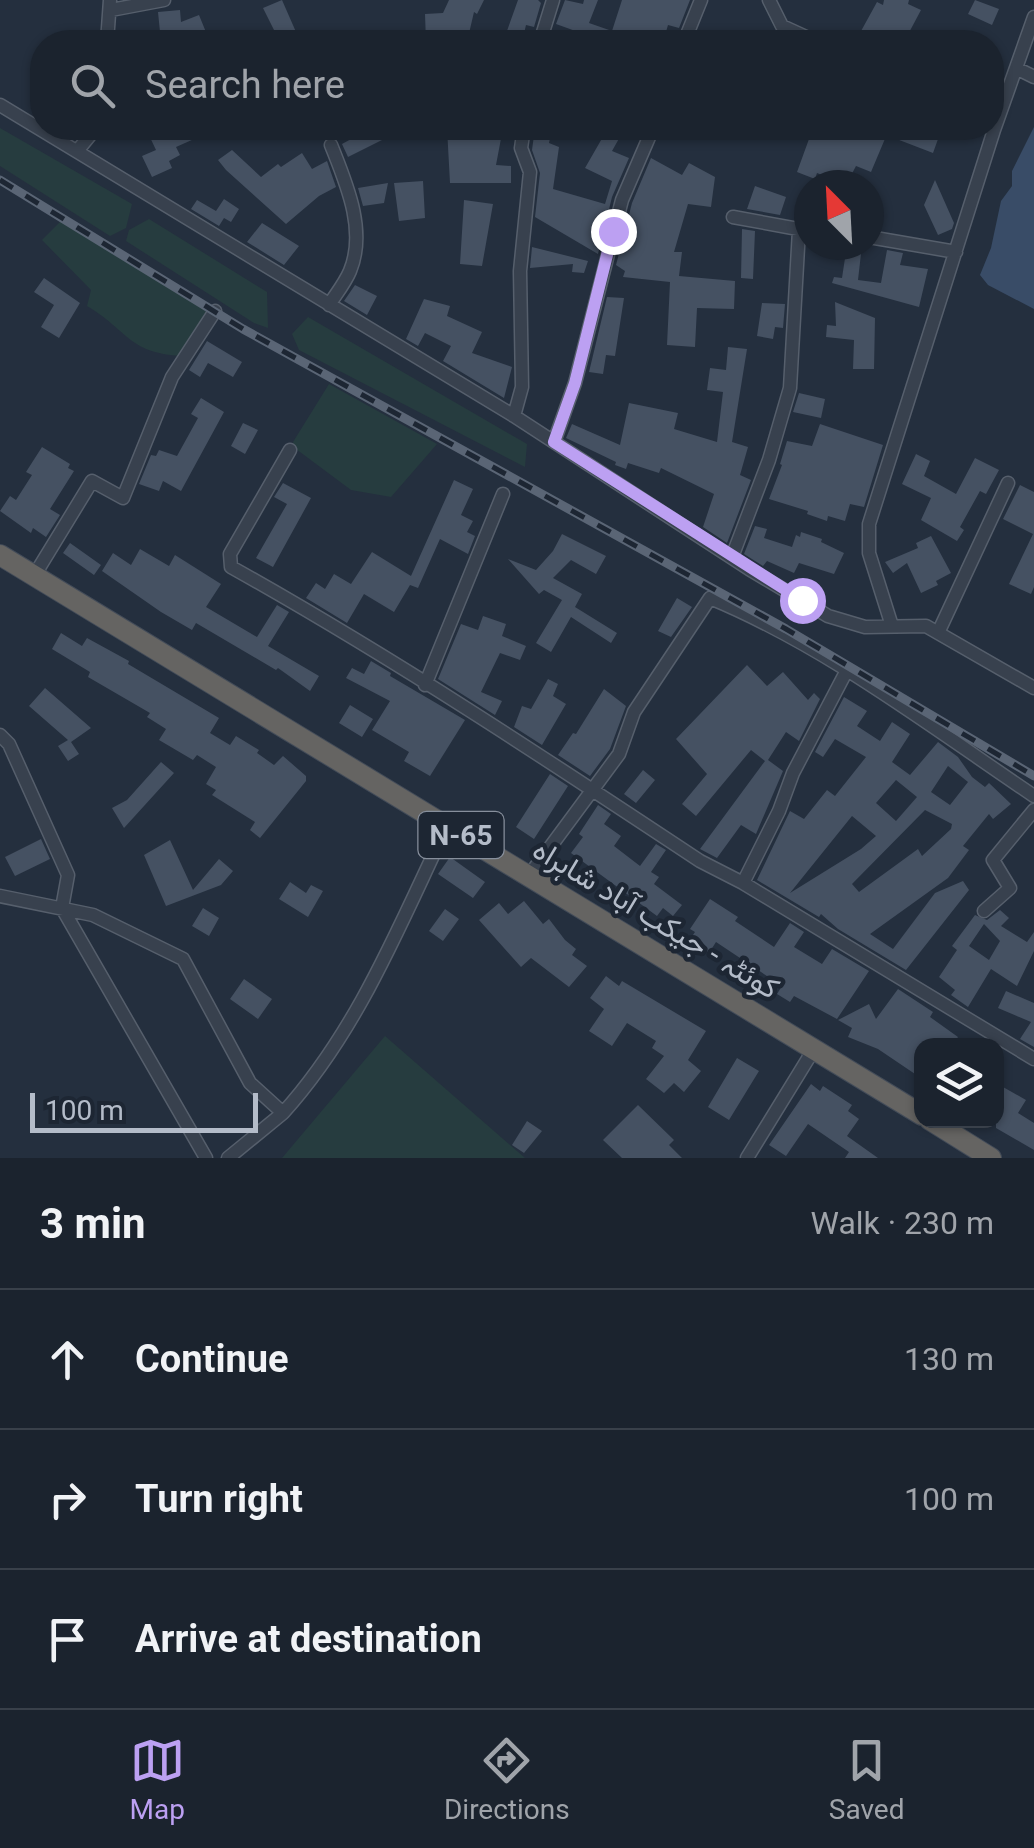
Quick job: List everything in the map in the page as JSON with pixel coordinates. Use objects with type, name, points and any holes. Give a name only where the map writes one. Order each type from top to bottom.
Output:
[{"type":"highway","name":"کوئٹہ - جیکب آباد شاہراہ","points":[[0,555],[914,1110]]},
{"type":"highway","points":[[943,1128],[990,1158]]},
{"type":"street","points":[[108,30],[111,5],[164,0]]},
{"type":"street","points":[[544,30],[553,0]]},
{"type":"street","points":[[689,30],[701,0]]},
{"type":"street","points":[[769,0],[782,26],[791,30]]},
{"type":"street","points":[[1004,98],[1034,17]]},
{"type":"street","points":[[1016,68],[1034,78]]},
{"type":"street","points":[[0,106],[30,123]]},
{"type":"street","points":[[60,140],[152,200],[514,416],[828,616],[866,626],[926,626],[1034,688]]},
{"type":"street","points":[[78,150],[86,140]]},
{"type":"street","points":[[514,416],[522,387],[520,271],[530,172],[521,148],[522,140]]},
{"type":"street","points":[[554,442],[575,383],[622,200],[648,140]]},
{"type":"street","points":[[892,626],[869,554],[869,524],[989,140]]},
{"type":"street","points":[[329,306],[352,269],[356,228],[349,191],[331,145]]},
{"type":"street","points":[[733,217],[794,229]]},
{"type":"street","points":[[884,240],[956,252]]},
{"type":"street","points":[[732,557],[769,460],[790,388],[801,260]]},
{"type":"street","points":[[34,576],[92,480],[124,498],[172,377],[215,312]]},
{"type":"street","points":[[290,450],[230,554],[231,567],[379,651],[425,685],[700,861],[1034,1058]]},
{"type":"street","points":[[938,633],[1008,483]]},
{"type":"street","points":[[425,685],[503,494]]},
{"type":"street","points":[[528,878],[619,754],[634,712],[710,598],[758,618],[1034,796]]},
{"type":"street","points":[[743,883],[793,772],[846,672]]},
{"type":"street","points":[[0,735],[10,744],[68,875],[62,908],[206,1158]]},
{"type":"street","points":[[984,911],[1010,888],[993,860],[1034,810]]},
{"type":"street","points":[[228,1158],[284,1113],[317,1076],[361,1006],[447,826]]},
{"type":"street","points":[[0,896],[92,915],[184,959],[250,1083],[284,1113]]},
{"type":"street","points":[[747,1158],[814,1049]]},
{"type":"green space","points":[[0,128],[132,204],[126,228],[110,236],[0,166]]},
{"type":"green space","points":[[63,219],[209,310],[180,356],[138,345],[87,306],[91,290],[42,240]]},
{"type":"green space","points":[[149,219],[267,292],[268,328],[254,323],[126,241],[129,230]]},
{"type":"green space","points":[[308,317],[527,444],[525,467],[299,350],[292,334]]},
{"type":"green space","points":[[329,384],[437,444],[391,497],[351,490],[296,449],[293,442]]},
{"type":"green space","points":[[385,1036],[525,1158],[282,1158]]},
{"type":"water","points":[[1034,127],[1034,309],[988,285],[980,275],[991,248],[1001,201],[1012,186],[1012,171]]},
{"type":"building","points":[[282,0],[295,30],[274,30],[263,8]]},
{"type":"building","points":[[449,0],[484,0],[477,14],[474,12],[470,30],[426,30],[425,14],[443,13]]},
{"type":"building","points":[[518,0],[541,3],[534,27],[507,30]]},
{"type":"building","points":[[565,0],[583,4],[584,0],[598,0],[589,23],[609,30],[573,30],[556,24]]},
{"type":"building","points":[[622,0],[690,0],[679,28],[668,25],[667,30],[612,30]]},
{"type":"building","points":[[884,0],[909,0],[908,4],[921,10],[910,30],[862,30],[877,2],[883,5]]},
{"type":"building","points":[[975,0],[999,9],[992,25],[968,14]]},
{"type":"building","points":[[180,10],[181,22],[199,15],[205,30],[160,30],[158,12]]},
{"type":"building","points":[[151,140],[192,140],[176,147],[180,155],[169,161],[172,168],[152,177],[142,156],[156,150]]},
{"type":"building","points":[[349,140],[382,140],[348,157],[342,144]]},
{"type":"building","points":[[448,140],[501,140],[496,165],[511,166],[511,183],[450,183]]},
{"type":"building","points":[[533,140],[550,140],[559,147],[553,189],[605,204],[612,181],[585,168],[601,140],[618,140],[612,151],[629,158],[612,197],[598,254],[535,217],[540,173],[532,150]]},
{"type":"building","points":[[809,140],[884,140],[872,170],[856,166],[854,170],[798,170]]},
{"type":"building","points":[[899,140],[938,140],[933,153]]},
{"type":"building","points":[[232,150],[261,177],[302,153],[312,169],[327,161],[336,187],[286,224],[218,160]]},
{"type":"building","points":[[651,158],[682,175],[689,163],[715,177],[711,207],[688,204],[674,252],[682,252],[679,276],[735,281],[734,309],[697,308],[695,347],[667,345],[670,282],[623,277],[625,271],[616,265],[632,203]]},
{"type":"building","points":[[935,180],[954,223],[952,229],[938,235],[924,205]]},
{"type":"building","points":[[423,181],[425,218],[399,221],[394,183]]},
{"type":"building","points":[[388,183],[384,203],[363,206],[358,188]]},
{"type":"building","points":[[755,186],[786,197],[780,215],[747,209]]},
{"type":"building","points":[[224,199],[239,209],[231,222],[224,218],[219,226],[191,209],[197,200],[216,211]]},
{"type":"building","points":[[464,200],[493,204],[482,266],[460,264]]},
{"type":"building","points":[[262,223],[299,246],[284,265],[247,242]]},
{"type":"building","points":[[742,229],[755,231],[753,279],[741,278]]},
{"type":"building","points":[[532,247],[588,261],[584,273],[572,272],[573,264],[530,268]]},
{"type":"building","points":[[887,250],[903,253],[900,265],[928,269],[919,307],[832,283],[834,277],[842,278],[845,260],[860,260],[858,280],[881,283]]},
{"type":"building","points":[[44,278],[80,303],[59,338],[41,327],[54,305],[34,292]]},
{"type":"building","points":[[355,285],[377,296],[367,315],[344,301]]},
{"type":"building","points":[[607,297],[624,298],[615,356],[606,355],[603,374],[589,372]]},
{"type":"building","points":[[424,299],[450,306],[447,316],[482,332],[472,353],[512,367],[504,398],[443,361],[451,346],[425,333],[418,346],[406,339]]},
{"type":"building","points":[[835,302],[875,318],[874,369],[853,369],[854,340],[826,337],[827,325],[836,326]]},
{"type":"building","points":[[762,303],[785,304],[783,328],[775,327],[773,339],[757,336]]},
{"type":"building","points":[[207,341],[242,362],[233,377],[208,363],[200,377],[189,370]]},
{"type":"building","points":[[728,347],[747,349],[732,442],[748,447],[740,475],[751,480],[727,543],[703,527],[714,494],[661,468],[659,473],[628,463],[626,469],[615,465],[616,462],[566,438],[572,424],[620,445],[629,403],[678,413],[674,429],[717,442],[723,392],[707,390],[710,368],[726,370]]},
{"type":"building","points":[[799,393],[825,399],[821,418],[793,412]]},
{"type":"building","points":[[201,398],[224,412],[181,491],[163,481],[159,491],[139,484],[151,455],[156,456],[159,450],[177,456],[198,418],[191,414]]},
{"type":"building","points":[[243,423],[258,430],[245,454],[231,446]]},
{"type":"building","points":[[820,424],[883,445],[864,507],[850,504],[845,521],[828,516],[827,521],[769,499],[787,441],[812,446]]},
{"type":"building","points":[[42,447],[70,464],[68,468],[74,471],[50,509],[60,515],[46,537],[33,528],[31,533],[0,511],[10,496],[16,500],[32,475],[26,472]]},
{"type":"building","points":[[916,454],[930,461],[924,476],[956,494],[975,458],[999,470],[986,494],[980,491],[960,527],[964,530],[957,541],[921,520],[931,498],[902,484]]},
{"type":"building","points":[[454,480],[473,489],[461,515],[473,521],[467,532],[475,536],[468,554],[440,539],[418,588],[410,585],[394,612],[364,594],[347,623],[306,598],[316,583],[325,589],[334,574],[351,584],[372,552],[411,576]]},
{"type":"building","points":[[283,483],[311,498],[273,567],[256,558],[287,504],[274,497]]},
{"type":"building","points":[[1020,485],[1034,492],[1034,587],[1031,594],[1009,584],[1033,534],[1003,519]]},
{"type":"building","points":[[755,526],[767,529],[764,538],[792,547],[801,532],[844,553],[834,574],[799,563],[794,573],[767,561],[763,566],[744,554]]},
{"type":"building","points":[[562,534],[606,556],[596,574],[571,560],[553,578],[582,594],[575,607],[617,633],[611,643],[571,617],[551,652],[536,643],[562,600],[544,590],[539,594],[508,559],[536,570]]},
{"type":"building","points":[[931,536],[951,573],[921,593],[907,563],[893,573],[885,562],[918,548],[916,543]]},
{"type":"building","points":[[70,543],[101,565],[94,575],[63,553]]},
{"type":"building","points":[[140,549],[169,566],[175,555],[221,584],[206,607],[257,637],[277,605],[289,612],[268,646],[319,676],[310,691],[278,668],[196,623],[192,630],[102,571],[113,553],[131,565]]},
{"type":"building","points":[[677,598],[692,607],[671,637],[658,631]]},
{"type":"building","points":[[483,616],[506,624],[502,636],[526,646],[520,660],[500,653],[481,692],[502,701],[495,715],[438,679],[461,624],[478,630]]},
{"type":"building","points":[[61,633],[82,646],[87,638],[129,661],[128,664],[219,718],[210,733],[230,745],[236,736],[274,765],[283,756],[306,776],[306,781],[260,838],[250,830],[255,822],[212,795],[216,790],[206,784],[216,767],[197,755],[193,760],[159,740],[166,729],[147,717],[150,713],[88,677],[90,672],[52,649]]},
{"type":"building","points":[[371,661],[465,720],[430,776],[404,761],[409,752],[372,730],[390,701],[346,678],[352,668],[364,674]]},
{"type":"building","points":[[747,665],[767,686],[783,672],[808,700],[814,693],[820,699],[799,741],[786,732],[768,760],[783,771],[756,834],[741,825],[717,858],[700,849],[765,761],[751,750],[696,816],[682,804],[707,774],[676,739]]},
{"type":"building","points":[[548,679],[558,684],[553,696],[566,704],[542,745],[514,727],[522,706],[531,709]]},
{"type":"building","points":[[45,688],[91,728],[71,742],[79,754],[68,761],[58,746],[68,740],[29,706]]},
{"type":"building","points":[[604,689],[626,706],[610,749],[590,776],[558,755]]},
{"type":"building","points":[[844,697],[867,711],[857,726],[880,741],[892,722],[910,734],[892,762],[910,775],[938,742],[958,757],[972,777],[985,787],[989,783],[1011,804],[993,819],[989,814],[963,846],[969,850],[948,878],[870,934],[893,949],[935,893],[963,881],[969,890],[906,970],[838,929],[821,914],[819,917],[757,880],[790,811],[804,819],[827,790],[835,796],[866,757],[835,739],[823,757],[815,752]],"holes":[[[948,766],[968,782],[950,805],[931,792]],[[896,780],[917,797],[896,821],[876,803]],[[925,810],[952,824],[922,856],[918,849],[859,892],[852,884]],[[852,816],[876,836],[861,849],[790,893]]]},
{"type":"building","points":[[350,705],[373,719],[362,737],[339,723]]},
{"type":"building","points":[[161,762],[174,773],[124,828],[112,808],[127,800]]},
{"type":"building","points":[[643,770],[655,780],[636,803],[624,794]]},
{"type":"building","points":[[550,774],[568,786],[534,839],[516,827]]},
{"type":"building","points":[[598,805],[611,814],[604,824],[621,836],[614,846],[640,866],[656,844],[666,850],[651,872],[659,877],[654,884],[682,905],[673,916],[663,908],[657,916],[571,853]]},
{"type":"building","points":[[41,839],[50,859],[15,876],[5,857]]},
{"type":"building","points":[[170,840],[193,890],[219,859],[233,871],[221,885],[166,906],[144,855]]},
{"type":"building","points":[[450,857],[485,882],[473,898],[438,874]]},
{"type":"building","points":[[290,882],[306,893],[311,885],[323,891],[308,917],[279,899]]},
{"type":"building","points":[[710,899],[774,947],[790,923],[804,932],[794,947],[822,964],[832,949],[869,971],[837,1019],[794,996],[790,1002],[777,994],[782,986],[716,942],[709,953],[689,941],[695,932],[690,929]]},
{"type":"building","points":[[524,901],[543,924],[549,919],[576,949],[572,955],[587,966],[569,987],[531,958],[521,967],[479,920],[499,903],[508,914]]},
{"type":"building","points":[[203,908],[219,918],[209,936],[192,926]]},
{"type":"building","points":[[445,909],[459,919],[443,941],[429,931]]},
{"type":"building","points":[[1000,910],[1009,918],[1001,926],[1027,942],[1034,932],[1034,951],[1017,986],[991,969],[968,1007],[951,995],[955,990],[939,977],[957,950],[952,946],[975,915],[987,920]],"holes":[[[984,924],[1000,941],[989,960],[969,946]]]},
{"type":"building","points":[[606,976],[619,986],[622,981],[706,1031],[688,1060],[701,1071],[684,1092],[674,1083],[664,1093],[646,1079],[664,1056],[652,1048],[656,1041],[627,1023],[612,1046],[589,1031],[604,1009],[590,998]]},
{"type":"building","points":[[244,979],[272,999],[258,1019],[230,999]]},
{"type":"building","points":[[898,989],[933,1012],[930,1017],[958,1037],[914,1038],[914,1073],[878,1049],[848,1037],[852,1028],[838,1020],[869,1004],[876,1019]]},
{"type":"building","points":[[1006,991],[1034,1003],[1034,1047],[1020,1039],[1031,1022],[998,1008]]},
{"type":"building","points":[[737,1058],[759,1071],[729,1120],[708,1107]]},
{"type":"building","points":[[811,1084],[820,1091],[823,1086],[852,1105],[848,1111],[859,1119],[847,1136],[878,1158],[845,1158],[849,1152],[808,1124],[786,1156],[769,1145]]},
{"type":"building","points":[[1004,1088],[1026,1100],[1018,1113],[1034,1123],[1034,1150],[996,1128],[1004,1128]]},
{"type":"building","points":[[638,1105],[674,1140],[669,1145],[682,1158],[622,1158],[603,1140]]},
{"type":"building","points":[[527,1121],[542,1131],[524,1153],[512,1145]]},
{"type":"railway","points":[[0,180],[243,329],[786,629],[1034,776]]},
{"type":"route","points":[[613,231],[575,383],[554,442],[802,600]]}]
